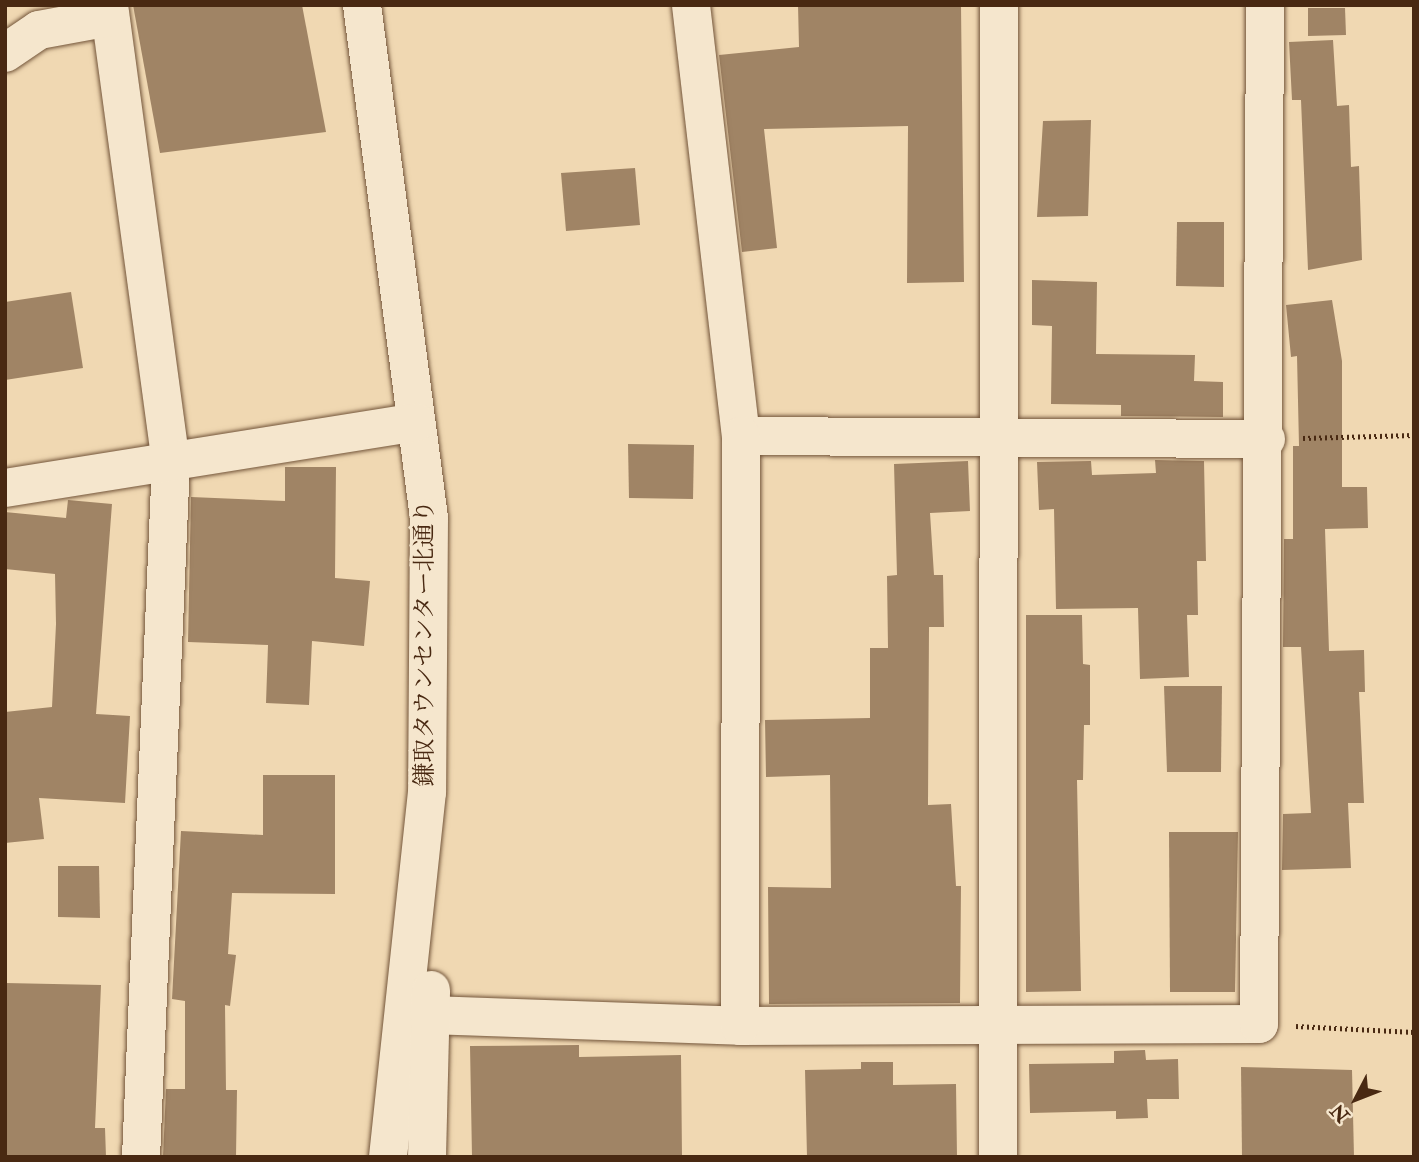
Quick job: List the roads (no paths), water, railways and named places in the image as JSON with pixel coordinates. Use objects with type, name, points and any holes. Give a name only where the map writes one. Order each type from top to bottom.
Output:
[{"type":"street","name":"鎌取タウンセンター北通り","points":[[362,5],[429,518],[427,792],[388,1157]]},
{"type":"street","points":[[691,5],[741,436],[740,1026]]},
{"type":"street","points":[[998,1157],[996,1025],[1002,434],[999,5]]},
{"type":"street","points":[[429,1015],[740,1026],[1259,1024],[1266,439],[1265,5]]},
{"type":"street","points":[[5,53],[32,17],[110,11],[171,462],[141,1157]]},
{"type":"street","points":[[5,488],[416,422]]},
{"type":"street","points":[[741,436],[1002,434],[1266,439]]},
{"type":"street","points":[[427,1157],[429,1015],[449,825],[452,690],[444,584],[429,518]]}]
